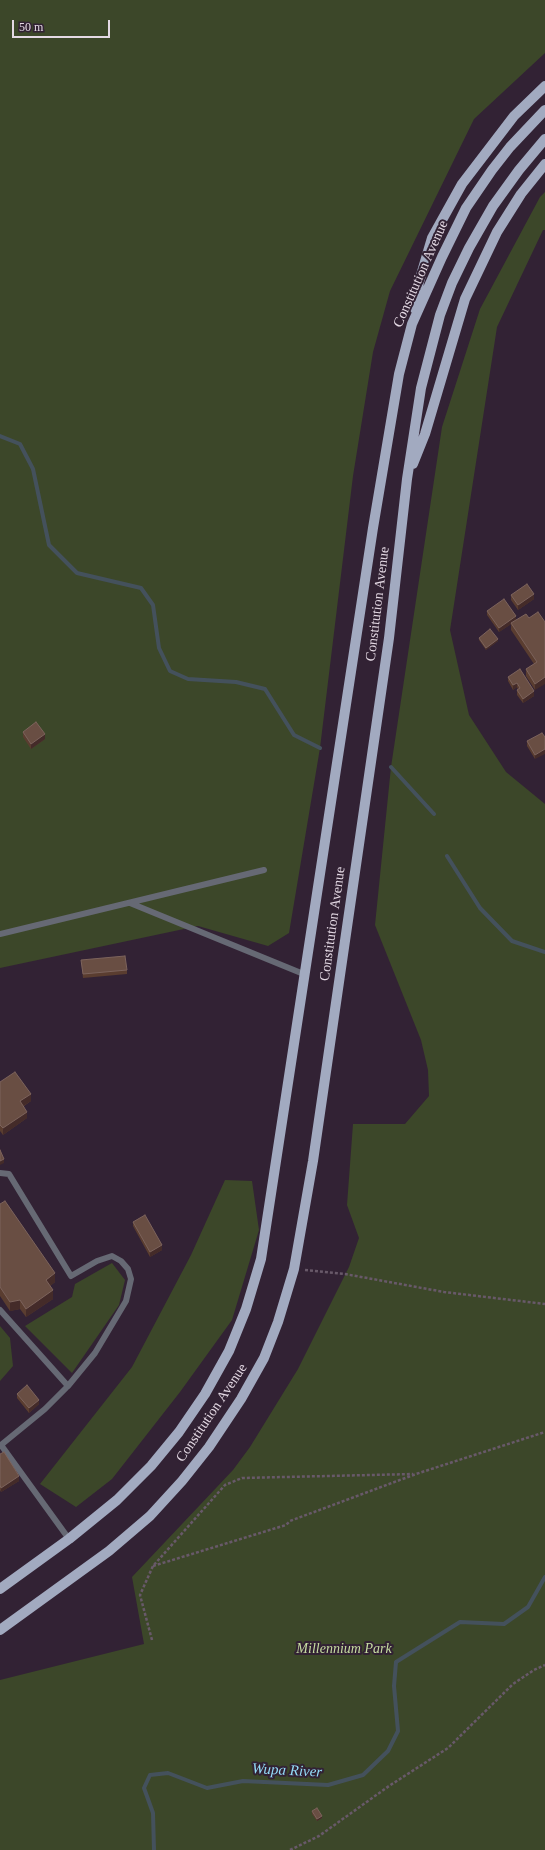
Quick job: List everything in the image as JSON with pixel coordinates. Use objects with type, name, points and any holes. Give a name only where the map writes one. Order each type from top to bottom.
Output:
[{"type":"main road","points":[[412,324],[419,282],[432,238],[462,184],[514,116],[545,86]]},
{"type":"main road","name":"Constitution Avenue","points":[[0,1589],[69,1539],[117,1500],[151,1466],[179,1432],[205,1394],[229,1352],[246,1309],[261,1259],[399,374],[412,324],[466,208],[510,147],[545,110]]},
{"type":"main road","name":"Constitution Avenue","points":[[0,1630],[109,1551],[150,1516],[182,1481],[209,1447],[237,1405],[264,1358],[278,1322],[294,1270],[313,1161],[344,938],[389,638],[407,479],[421,388],[440,315],[452,283],[468,248],[493,206],[519,170],[545,139]]},
{"type":"main road","points":[[407,479],[425,434],[465,299],[497,232],[521,194],[545,164]]},
{"type":"lane","points":[[0,934],[264,870]]},
{"type":"lane","points":[[129,902],[306,975]]},
{"type":"lane","points":[[0,1173],[9,1174],[71,1276],[97,1261],[112,1256],[121,1261],[128,1269],[131,1279],[126,1301],[95,1353],[68,1386],[45,1409],[1,1445],[69,1539]]},
{"type":"lane","points":[[0,1310],[68,1386]]},
{"type":"path","points":[[294,1270],[346,1274],[444,1292],[545,1304]]},
{"type":"path","points":[[153,1566],[286,1525],[290,1521],[416,1474],[545,1432]]},
{"type":"path","points":[[152,1640],[140,1595],[153,1566],[225,1485],[242,1478],[416,1474]]},
{"type":"path","points":[[290,1850],[320,1836],[389,1786],[448,1748],[513,1684],[545,1665]]},
{"type":"green space","points":[[0,0],[545,0],[545,53],[474,119],[390,291],[373,352],[353,476],[320,748],[289,933],[268,946],[198,926],[0,968]]},
{"type":"green space","name":"Millennium Park","points":[[545,192],[545,230],[543,230],[497,327],[450,630],[469,715],[506,772],[545,804],[545,1850],[0,1850],[0,1680],[144,1644],[132,1577],[233,1470],[250,1447],[298,1369],[349,1267],[359,1238],[347,1205],[353,1124],[405,1124],[429,1096],[428,1070],[421,1040],[375,925],[391,767],[442,427],[480,309],[540,197]]},
{"type":"green space","points":[[225,1180],[252,1181],[259,1230],[232,1320],[180,1392],[112,1479],[76,1507],[40,1484],[132,1367],[191,1255]]},
{"type":"green space","points":[[112,1263],[125,1280],[119,1305],[72,1373],[25,1326],[72,1297],[75,1284]]},
{"type":"green space","points":[[0,1326],[10,1338],[13,1366],[0,1381]]},
{"type":"building","points":[[527,584],[534,594],[518,605],[511,595]]},
{"type":"building","points":[[504,599],[516,616],[499,628],[487,611]]},
{"type":"building","points":[[538,612],[545,622],[545,677],[535,684],[526,669],[537,662],[511,623],[526,614],[529,618]]},
{"type":"building","points":[[490,629],[498,639],[486,648],[479,638]]},
{"type":"building","points":[[520,669],[534,691],[523,699],[517,690],[520,688],[517,683],[513,685],[508,677]]},
{"type":"building","points":[[36,722],[45,734],[31,744],[23,732]]},
{"type":"building","points":[[542,733],[545,737],[545,749],[535,755],[527,741]]},
{"type":"building","points":[[125,956],[127,970],[83,974],[81,960]]},
{"type":"building","points":[[15,1072],[31,1094],[20,1101],[27,1112],[3,1128],[0,1125],[0,1082]]},
{"type":"building","points":[[0,1150],[4,1159],[0,1161]]},
{"type":"building","points":[[5,1201],[55,1273],[46,1280],[53,1290],[26,1309],[20,1300],[10,1302],[0,1287],[0,1204]]},
{"type":"building","points":[[145,1215],[162,1245],[150,1252],[133,1222]]},
{"type":"building","points":[[27,1385],[39,1400],[29,1408],[17,1394]]},
{"type":"building","points":[[4,1452],[19,1476],[1,1488],[0,1454]]},
{"type":"building","points":[[317,1808],[322,1816],[317,1819],[312,1811]]},
{"type":"waterway","points":[[0,436],[20,444],[33,469],[49,545],[77,573],[141,588],[153,605],[159,648],[170,671],[188,679],[236,682],[265,689],[294,735],[320,748]]},
{"type":"waterway","points":[[391,767],[434,814]]},
{"type":"waterway","points":[[447,856],[480,908],[512,941],[545,952]]},
{"type":"waterway","name":"Wupa River","points":[[154,1850],[153,1813],[144,1788],[150,1775],[168,1773],[207,1788],[243,1781],[328,1785],[363,1775],[388,1751],[398,1731],[394,1686],[396,1662],[460,1622],[504,1624],[528,1607],[545,1577]]}]
